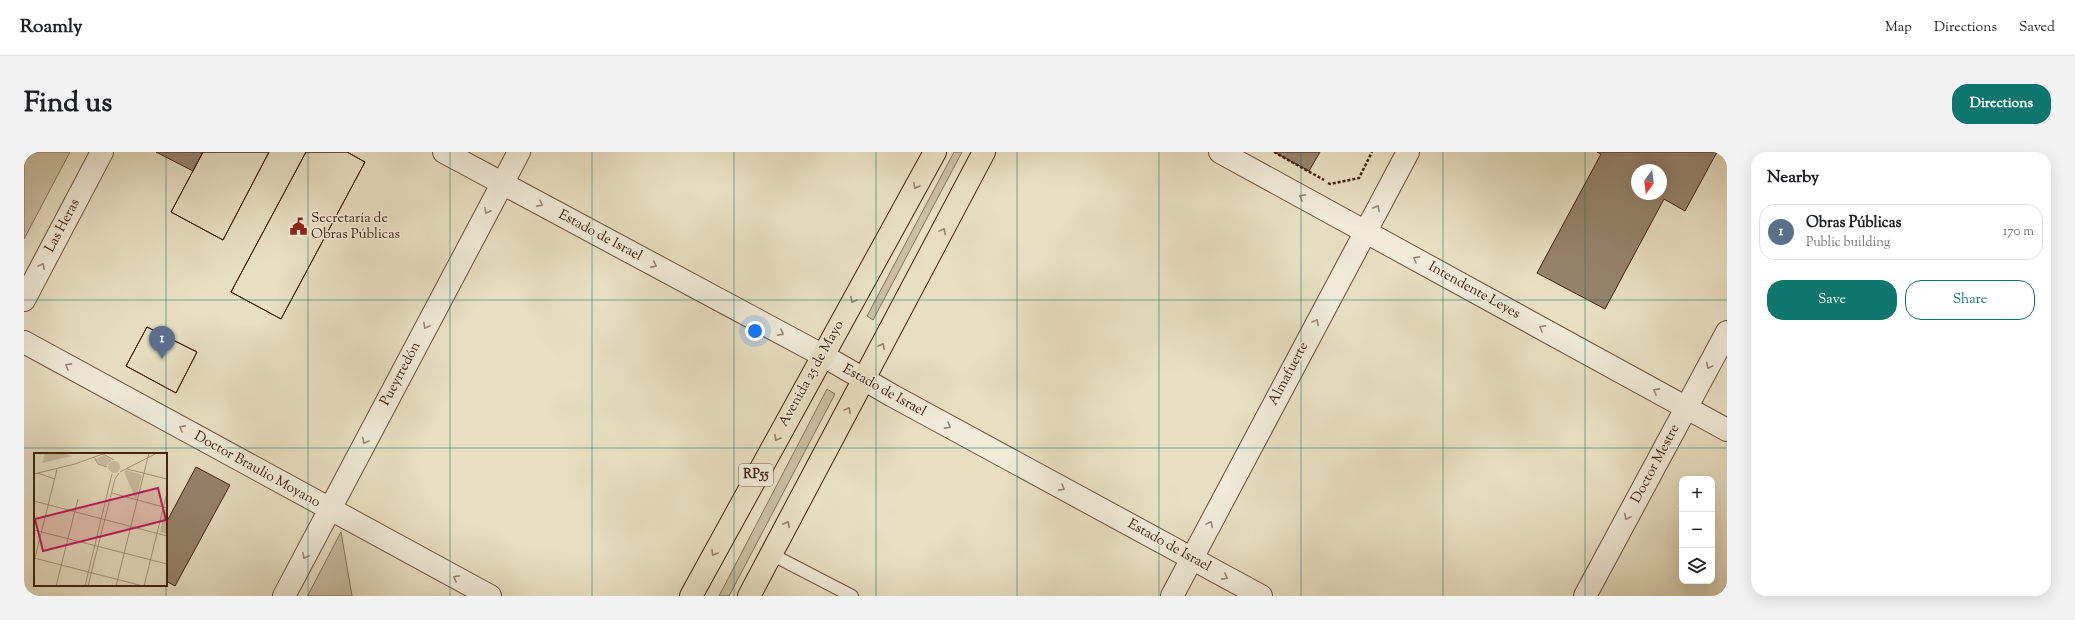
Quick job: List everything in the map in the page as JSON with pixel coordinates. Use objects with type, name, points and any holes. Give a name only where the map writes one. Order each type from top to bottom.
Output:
[{"type":"main road","name":"Avenida 25 de Mayo","points":[[691,596],[822,355],[935,152]]},
{"type":"main road","points":[[749,596],[984,152]]},
{"type":"street","name":"Las Heras","points":[[24,300],[102,152]]},
{"type":"street","name":"Estado de Israel","points":[[444,152],[822,355],[864,380],[1261,596]]},
{"type":"street","name":"Pueyrredón","points":[[284,596],[519,152]]},
{"type":"street","name":"Intendente Leyes","points":[[1220,152],[1727,430]]},
{"type":"street","name":"Almafuerte","points":[[1172,596],[1364,231],[1408,152]]},
{"type":"street","name":"Doctor Mestre","points":[[1585,596],[1727,332]]},
{"type":"street","name":"Doctor Braulio Moyano","points":[[24,342],[490,596]]},
{"type":"lane","points":[[771,554],[852,596]]},
{"type":"path","points":[[1274,152],[1330,184],[1359,178],[1372,152]]},
{"type":"shaded area","points":[[24,152],[70,152],[24,239]]},
{"type":"shaded area","points":[[954,152],[962,152],[873,320],[867,316]]},
{"type":"shaded area","points":[[827,389],[835,394],[729,596],[719,596]]},
{"type":"shaded area","points":[[341,532],[352,596],[308,596],[308,595]]},
{"type":"building","points":[[156,152],[203,152],[193,171]]},
{"type":"building","points":[[203,152],[269,152],[223,240],[171,212]]},
{"type":"building","points":[[203,152],[269,152],[223,240],[171,212]]},
{"type":"building","name":"Secretaría de Obras Públicas","points":[[306,152],[347,152],[365,162],[281,319],[231,292]]},
{"type":"building","name":"Secretaría de Obras Públicas","points":[[306,152],[347,152],[365,162],[281,319],[231,292]]},
{"type":"building","points":[[1274,152],[1320,152],[1309,171]]},
{"type":"building","points":[[1597,152],[1717,152],[1685,211],[1666,200],[1667,200],[1667,164],[1631,164],[1631,200],[1663,200],[1605,309],[1537,273],[1601,154]]},
{"type":"building","points":[[147,327],[197,352],[176,393],[126,366]]},
{"type":"building","points":[[147,327],[197,352],[176,393],[126,366]]},
{"type":"building","points":[[196,467],[230,485],[175,586],[167,582],[167,521]]},
{"type":"place","name":"Secretaría de Obras Públicas","points":[[298,227]]},
{"type":"place","name":"Obras Públicas","points":[[162,359]]}]
